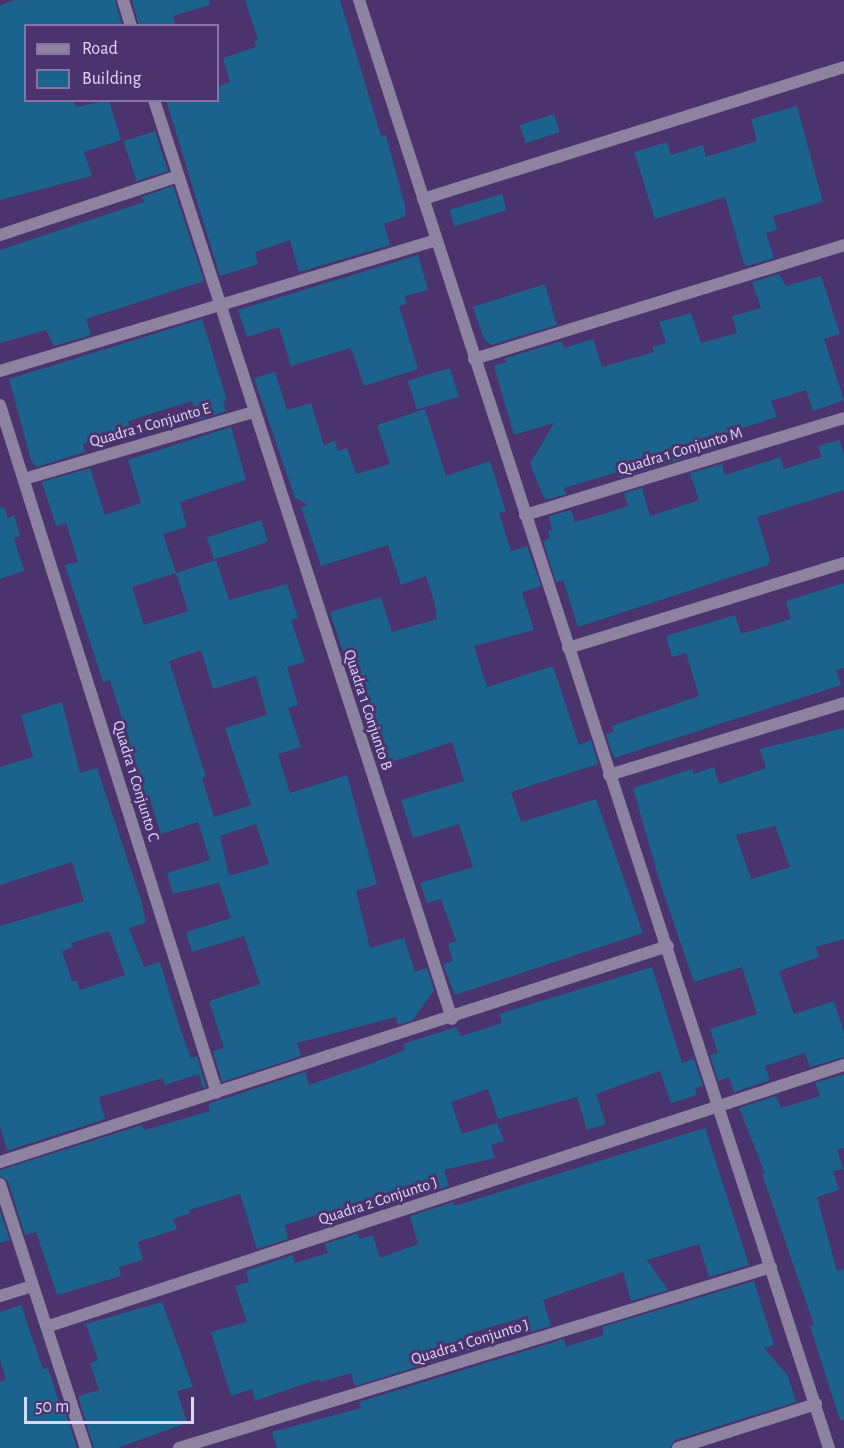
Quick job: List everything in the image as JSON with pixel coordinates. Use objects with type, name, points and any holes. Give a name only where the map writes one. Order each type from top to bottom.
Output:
[{"type":"street","points":[[123,0],[130,24]]},
{"type":"street","points":[[359,0],[609,775],[668,946],[717,1107],[829,1448]]},
{"type":"street","points":[[423,199],[844,67]]},
{"type":"street","points":[[155,102],[253,412]]},
{"type":"street","points":[[0,235],[178,176]]},
{"type":"street","points":[[0,371],[436,240]]},
{"type":"street","points":[[474,359],[844,245]]},
{"type":"street","points":[[0,405],[24,479]]},
{"type":"street","name":"Quadra 1 Conjunto E","points":[[24,479],[253,412]]},
{"type":"street","name":"Quadra 1 Conjunto B","points":[[253,412],[452,1019]]},
{"type":"street","name":"Quadra 1 Conjunto M","points":[[525,515],[844,418]]},
{"type":"street","name":"Quadra 1 Conjunto C","points":[[24,479],[217,1093]]},
{"type":"street","points":[[568,648],[844,563]]},
{"type":"street","points":[[609,775],[844,703]]},
{"type":"street","points":[[0,1162],[452,1019],[668,946]]},
{"type":"street","name":"Quadra 2 Conjunto J","points":[[49,1326],[844,1065]]},
{"type":"street","points":[[0,1184],[33,1286],[49,1326],[86,1448]]},
{"type":"street","name":"Quadra 1 Conjunto J","points":[[179,1448],[771,1267]]},
{"type":"street","points":[[0,1296],[33,1286]]},
{"type":"street","points":[[678,1448],[816,1404]]},
{"type":"building","points":[[15,0],[115,0],[121,24],[24,24],[24,102],[75,102],[76,107],[110,102],[121,140],[84,152],[92,176],[0,200],[0,5]]},
{"type":"building","points":[[132,0],[209,0],[210,5],[173,16],[175,24],[138,24]]},
{"type":"building","points":[[245,0],[340,0],[381,136],[386,135],[405,206],[406,216],[384,224],[390,245],[299,272],[290,240],[255,252],[258,264],[220,276],[167,102],[219,102],[219,86],[230,82],[223,58],[256,47],[254,41],[258,40]]},
{"type":"building","points":[[797,106],[823,202],[773,216],[777,230],[766,233],[774,258],[747,266],[744,264],[725,197],[655,219],[634,152],[667,142],[671,155],[703,145],[706,157],[757,141],[751,119]]},
{"type":"building","points":[[554,114],[560,132],[526,143],[520,125]]},
{"type":"building","points":[[155,131],[168,171],[137,181],[124,141]]},
{"type":"building","points":[[173,186],[204,281],[86,319],[91,335],[54,346],[46,330],[0,343],[0,250],[144,202],[142,197]]},
{"type":"building","points":[[502,194],[507,210],[454,226],[449,210]]},
{"type":"building","points":[[418,255],[428,290],[405,296],[407,304],[399,306],[418,369],[364,386],[351,348],[291,366],[279,327],[247,337],[238,310]]},
{"type":"building","points":[[779,274],[786,286],[821,276],[840,334],[824,339],[844,400],[813,411],[806,390],[771,401],[777,417],[714,437],[718,448],[620,478],[618,472],[564,488],[566,494],[545,500],[530,464],[554,423],[514,435],[494,366],[507,362],[503,359],[562,341],[564,348],[593,339],[602,367],[654,352],[652,347],[666,343],[659,322],[691,313],[701,343],[737,333],[732,316],[761,308],[752,282]]},
{"type":"building","points":[[545,284],[557,325],[491,345],[484,339],[473,307]]},
{"type":"building","points":[[202,319],[227,400],[223,401],[226,411],[198,420],[192,401],[128,421],[131,429],[83,444],[85,452],[36,467],[31,460],[9,379]]},
{"type":"building","points":[[450,368],[459,397],[417,410],[408,381]]},
{"type":"building","points":[[275,372],[287,410],[311,403],[324,445],[335,441],[338,451],[347,448],[356,474],[390,464],[377,425],[425,409],[446,476],[490,461],[506,512],[499,513],[511,551],[527,546],[541,586],[522,592],[534,630],[474,646],[487,687],[553,666],[579,745],[591,740],[598,764],[511,792],[521,822],[596,799],[643,933],[455,995],[443,964],[453,961],[448,944],[456,941],[441,899],[427,903],[420,883],[473,867],[459,824],[413,838],[401,800],[464,781],[452,742],[380,766],[330,612],[381,597],[392,632],[437,619],[434,602],[426,576],[401,585],[388,545],[321,566],[301,507],[308,505],[295,498],[254,378]]},
{"type":"building","points":[[231,427],[246,480],[180,502],[187,527],[163,534],[176,573],[216,560],[229,600],[287,584],[298,618],[291,620],[305,662],[287,667],[298,705],[288,708],[301,747],[278,754],[290,793],[347,775],[377,884],[356,891],[370,948],[404,938],[415,972],[427,968],[434,990],[413,1020],[398,1025],[396,1017],[297,1043],[301,1056],[222,1082],[213,1051],[224,1048],[209,1001],[260,984],[244,936],[192,952],[186,932],[231,918],[219,883],[173,894],[167,873],[210,860],[198,822],[161,834],[149,796],[142,798],[124,747],[121,733],[126,731],[110,680],[103,682],[65,565],[78,562],[66,523],[56,526],[42,482],[90,468],[105,515],[141,503],[128,460]],"holes":[[[176,573],[188,611],[144,625],[132,587]],[[201,650],[213,689],[256,676],[267,715],[225,728],[251,805],[214,817],[202,778],[206,777],[169,661]],[[256,824],[269,864],[229,876],[220,836]]]},
{"type":"building","points":[[839,440],[844,455],[844,490],[757,517],[770,560],[768,565],[578,627],[563,580],[556,582],[543,541],[550,538],[548,531],[552,530],[549,516],[571,510],[575,522],[597,516],[628,506],[624,493],[642,488],[650,516],[699,500],[690,473],[722,464],[725,475],[780,457],[784,469],[822,457],[818,446]]},
{"type":"building","points":[[4,507],[8,518],[14,515],[20,536],[14,538],[24,571],[0,579],[0,508]]},
{"type":"building","points":[[261,520],[268,542],[214,559],[207,538]]},
{"type":"building","points":[[844,583],[844,668],[836,670],[841,685],[614,758],[606,734],[614,732],[612,726],[699,696],[686,653],[672,657],[666,636],[735,615],[741,634],[791,619],[786,601]]},
{"type":"building","points":[[62,702],[80,773],[97,768],[142,903],[146,923],[129,928],[144,967],[160,962],[181,1031],[191,1058],[197,1056],[206,1087],[203,1088],[199,1074],[165,1085],[163,1078],[99,1097],[105,1119],[0,1153],[7,1150],[0,1126],[0,926],[84,901],[72,862],[0,885],[0,767],[33,757],[21,715]],"holes":[[[109,931],[125,975],[80,990],[77,981],[72,981],[62,951],[73,947],[71,943]]]},
{"type":"building","points":[[844,728],[844,939],[816,947],[819,957],[779,971],[794,1014],[834,1001],[844,1033],[844,1057],[810,1067],[805,1053],[765,1066],[770,1080],[734,1092],[729,1077],[718,1081],[710,1055],[718,1053],[710,1029],[757,1014],[742,967],[694,982],[661,886],[633,788],[692,769],[694,774],[714,767],[719,784],[766,768],[760,749]],"holes":[[[775,826],[790,867],[751,879],[736,835]]]},
{"type":"building","points":[[652,967],[682,1063],[694,1059],[703,1086],[695,1088],[697,1095],[671,1103],[660,1071],[596,1094],[606,1124],[587,1130],[577,1097],[498,1119],[488,1089],[451,1102],[462,1134],[497,1123],[504,1141],[491,1145],[495,1158],[444,1170],[449,1186],[405,1200],[402,1188],[350,1204],[353,1217],[321,1228],[317,1215],[285,1225],[288,1239],[257,1249],[240,1194],[189,1210],[190,1213],[173,1219],[177,1229],[138,1242],[143,1260],[119,1267],[121,1276],[57,1295],[36,1232],[25,1235],[8,1181],[0,1176],[0,1170],[142,1125],[145,1130],[210,1111],[208,1104],[305,1072],[309,1085],[405,1050],[403,1044],[456,1027],[461,1036],[502,1023],[499,1014]]},
{"type":"building","points":[[844,1074],[844,1148],[837,1150],[843,1169],[833,1171],[839,1190],[817,1197],[837,1271],[844,1269],[844,1420],[840,1420],[810,1326],[814,1325],[762,1174],[765,1173],[739,1108],[776,1096],[781,1108],[820,1096],[815,1083]]},
{"type":"building","points":[[705,1128],[749,1265],[709,1277],[699,1244],[647,1260],[668,1290],[631,1301],[623,1272],[543,1300],[551,1326],[526,1333],[522,1318],[464,1335],[471,1350],[355,1386],[351,1373],[320,1382],[319,1379],[255,1401],[252,1389],[231,1396],[211,1332],[247,1322],[235,1286],[249,1282],[246,1271],[293,1255],[295,1263],[328,1253],[325,1244],[358,1233],[359,1239],[373,1235],[380,1258],[418,1244],[410,1216],[453,1202],[455,1206]]},
{"type":"building","points":[[0,1211],[10,1240],[0,1243]]},
{"type":"building","points":[[754,1281],[774,1345],[764,1348],[788,1376],[796,1402],[675,1440],[670,1448],[277,1448],[272,1432],[361,1408],[359,1402],[564,1339],[566,1347],[604,1335],[602,1327]]},
{"type":"building","points":[[162,1302],[193,1387],[177,1391],[187,1423],[117,1448],[94,1448],[78,1396],[99,1390],[90,1363],[98,1360],[86,1324]]},
{"type":"building","points":[[21,1305],[43,1369],[48,1368],[59,1402],[62,1401],[77,1448],[0,1448],[0,1382],[6,1380],[0,1359],[0,1312]]}]
